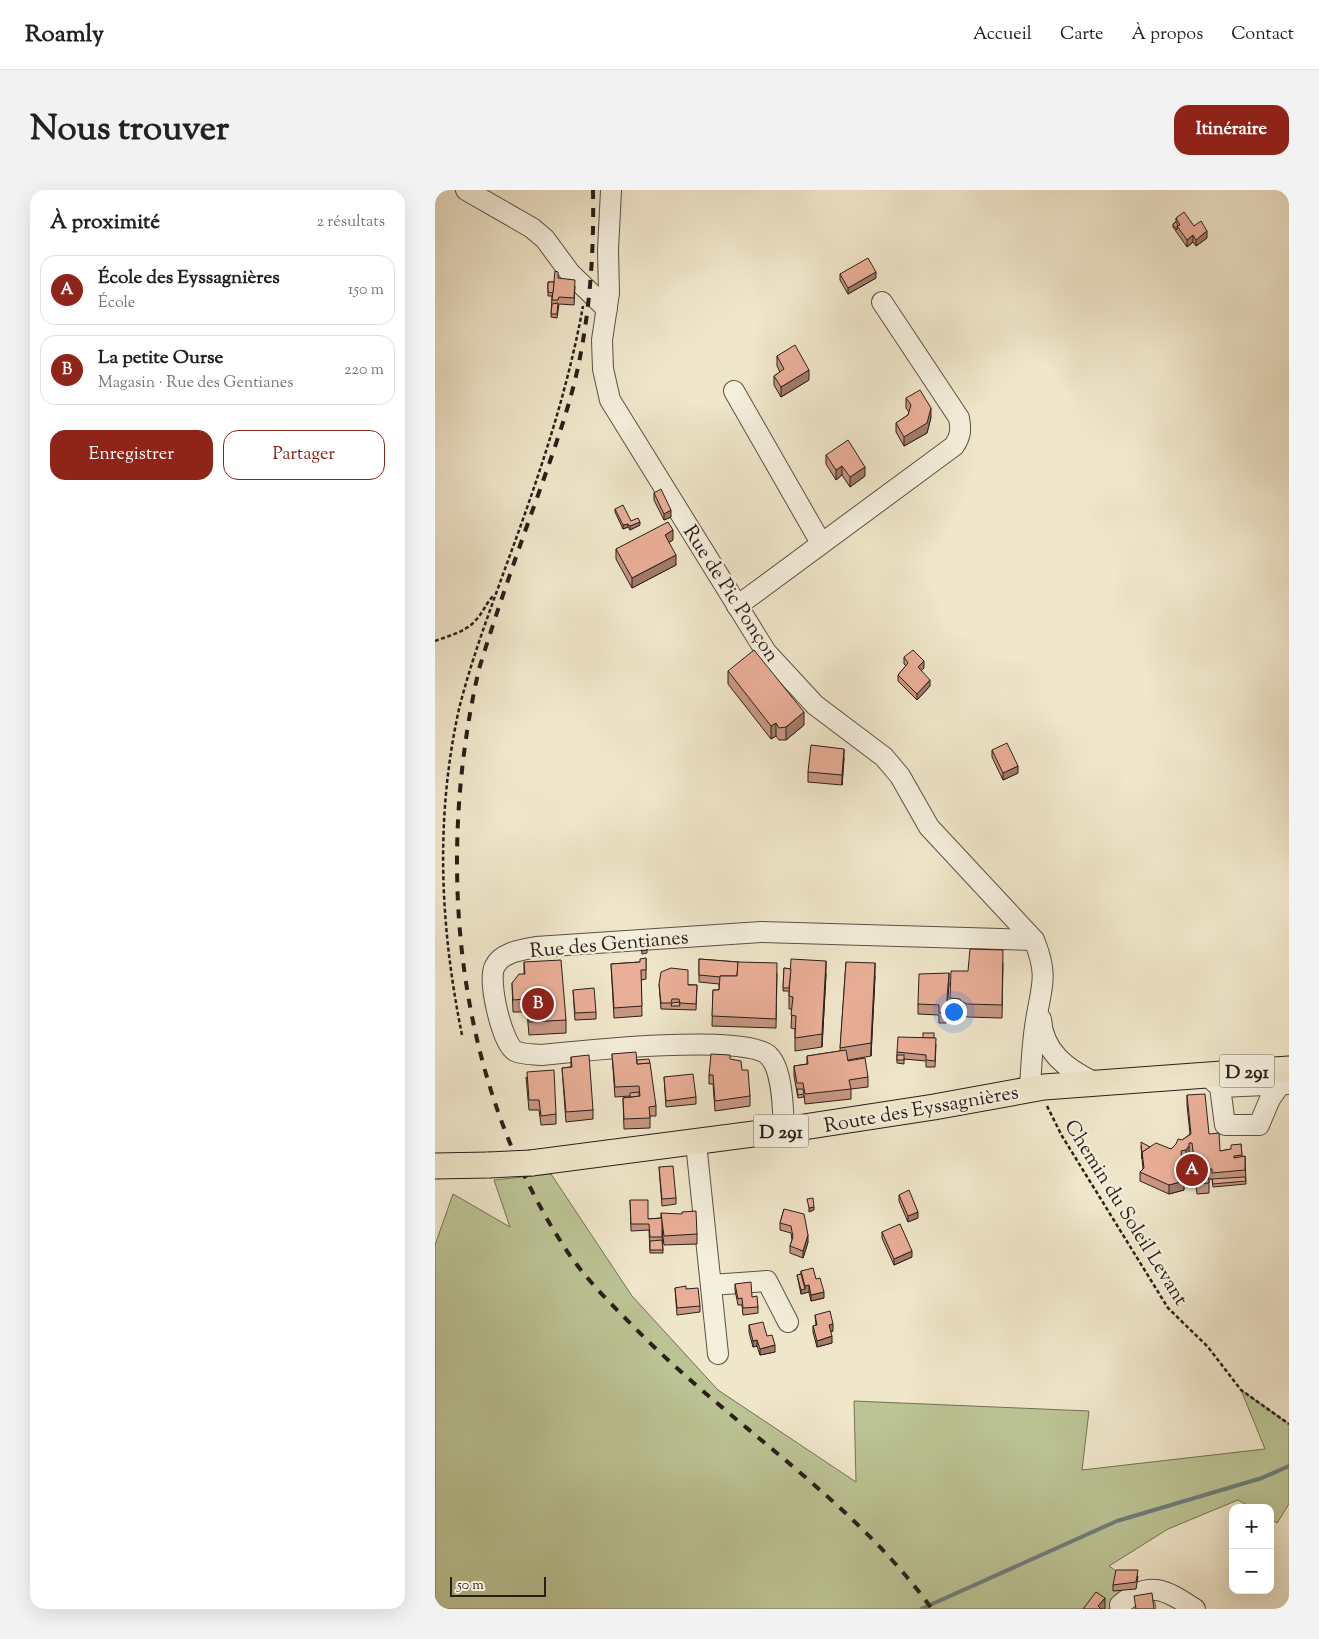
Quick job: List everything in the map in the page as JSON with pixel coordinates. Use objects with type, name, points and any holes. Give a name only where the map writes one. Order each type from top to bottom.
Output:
[{"type":"main road","name":"Route des Eyssagnières","points":[[435,1166],[531,1162],[696,1143],[934,1107],[1042,1087],[1094,1082],[1213,1081],[1287,1077]]},
{"type":"street","points":[[466,190],[532,228],[545,239],[570,273],[607,309]]},
{"type":"street","name":"Rue de Pic Ponçon","points":[[611,190],[608,250],[609,293],[602,340],[603,369],[610,400],[766,652],[796,687],[815,705],[884,757],[900,776],[929,827],[1034,940],[1043,960],[1040,1004],[1031,1058],[1042,1087]]},
{"type":"street","points":[[737,606],[954,446],[962,430],[959,418],[882,302]]},
{"type":"street","points":[[734,391],[821,543]]},
{"type":"street","name":"Rue des Gentianes","points":[[784,1130],[778,1069],[771,1057],[753,1048],[649,1045],[542,1055],[525,1054],[514,1050],[506,1041],[502,1028],[492,982],[494,967],[502,958],[536,947],[761,932],[1034,940]]},
{"type":"street","name":"Rue de Pic Ponçon","points":[[1040,1004],[1045,1040],[1056,1057],[1071,1070],[1094,1082]]},
{"type":"street","points":[[1031,1058],[1041,1055],[1056,1057],[1058,1073],[1042,1087]]},
{"type":"street","points":[[1213,1081],[1225,1124],[1259,1125],[1270,1099],[1287,1077]]},
{"type":"street","points":[[696,1143],[719,1354]]},
{"type":"street","points":[[711,1285],[767,1281],[788,1322]]},
{"type":"street","points":[[1121,1609],[1120,1605],[1132,1594],[1148,1588],[1160,1590],[1195,1609]]},
{"type":"path","points":[[462,1034],[449,971],[443,911],[442,846],[449,762],[459,710],[495,594],[561,399],[575,350],[586,287]]},
{"type":"path","points":[[435,640],[465,629],[476,621],[485,604],[495,594]]},
{"type":"path","name":"Chemin du Soleil Levant","points":[[1042,1087],[1048,1109],[1062,1136],[1168,1308],[1208,1347],[1241,1390],[1289,1424]]},
{"type":"green space","points":[[551,1174],[632,1296],[718,1390],[856,1482],[854,1401],[1089,1411],[1082,1470],[1265,1449],[1241,1390],[1289,1424],[1289,1504],[1277,1523],[1274,1521],[1274,1504],[1245,1504],[1238,1500],[1168,1529],[1109,1566],[1154,1597],[1156,1609],[435,1609],[435,1245],[453,1194],[510,1227],[494,1180]]},
{"type":"building","points":[[1184,212],[1194,226],[1201,221],[1207,231],[1196,240],[1193,235],[1187,240],[1177,226],[1180,225],[1176,218]]},
{"type":"building","points":[[1176,222],[1178,226],[1177,230],[1173,224]]},
{"type":"building","points":[[868,258],[876,272],[848,288],[840,274]]},
{"type":"building","points":[[555,271],[558,272],[558,278],[575,280],[574,298],[559,297],[558,300],[552,300]]},
{"type":"building","points":[[548,282],[554,282],[553,293],[548,292]]},
{"type":"building","points":[[558,303],[557,314],[551,314],[552,304]]},
{"type":"building","points":[[795,345],[809,370],[781,387],[774,376],[784,369],[777,356]]},
{"type":"building","points":[[920,390],[931,408],[927,423],[904,437],[896,423],[908,415],[911,405],[906,398]]},
{"type":"building","points":[[848,440],[865,467],[850,477],[842,466],[836,470],[826,455]]},
{"type":"building","points":[[661,489],[671,510],[664,514],[654,493]]},
{"type":"building","points":[[623,505],[631,521],[638,518],[640,522],[630,526],[628,524],[623,525],[615,509]]},
{"type":"building","points":[[668,522],[673,530],[665,535],[676,555],[632,578],[616,549]]},
{"type":"building","points":[[754,650],[804,712],[786,727],[779,728],[776,723],[771,726],[728,671]]},
{"type":"building","points":[[913,650],[924,661],[918,667],[930,680],[917,694],[898,675],[908,663],[904,657]]},
{"type":"building","points":[[1007,743],[1018,766],[1003,773],[992,750]]},
{"type":"building","points":[[811,745],[844,749],[842,775],[808,772]]},
{"type":"building","points":[[647,943],[647,950],[642,951],[641,944]]},
{"type":"building","points":[[970,949],[1003,950],[1002,1005],[967,1004],[960,999],[950,998],[951,971],[968,971]]},
{"type":"building","points":[[646,958],[646,970],[641,970],[642,1006],[614,1008],[611,964],[640,962],[640,959]]},
{"type":"building","points":[[699,959],[738,962],[737,976],[699,975]]},
{"type":"building","points":[[791,959],[826,961],[822,1034],[795,1038],[796,1016],[791,1015],[793,997],[789,996]]},
{"type":"building","points":[[561,960],[566,1020],[529,1022],[527,999],[513,1000],[512,983],[519,974],[525,974],[524,962]]},
{"type":"building","points":[[738,962],[777,963],[776,1019],[712,1016],[713,990],[719,990],[720,976],[737,976]]},
{"type":"building","points":[[846,962],[875,963],[871,1043],[840,1048]]},
{"type":"building","points":[[671,968],[688,970],[688,985],[697,985],[696,1004],[680,1003],[679,999],[672,999],[671,1003],[661,1003],[659,984],[661,972]]},
{"type":"building","points":[[784,968],[791,969],[789,988],[783,988]]},
{"type":"building","points":[[949,973],[946,1013],[939,1013],[939,1005],[918,1004],[919,974]]},
{"type":"building","points":[[594,988],[596,1012],[575,1013],[573,990]]},
{"type":"building","points":[[679,1002],[680,1006],[671,1006],[672,1003]]},
{"type":"building","points":[[923,1033],[934,1033],[934,1038],[923,1038]]},
{"type":"building","points":[[898,1037],[936,1038],[935,1061],[926,1060],[926,1055],[897,1052]]},
{"type":"building","points":[[846,1050],[848,1061],[865,1058],[868,1077],[849,1080],[851,1089],[805,1094],[803,1083],[797,1083],[794,1066],[808,1064],[807,1056]]},
{"type":"building","points":[[636,1052],[637,1064],[650,1063],[656,1106],[649,1107],[650,1118],[624,1119],[623,1098],[640,1096],[639,1086],[615,1087],[612,1054]]},
{"type":"building","points":[[711,1054],[730,1055],[730,1059],[741,1061],[742,1070],[748,1070],[750,1096],[715,1101],[713,1075],[709,1075]]},
{"type":"building","points":[[589,1055],[593,1110],[566,1112],[562,1068],[572,1067],[571,1057]]},
{"type":"building","points":[[897,1055],[904,1055],[904,1060],[897,1060]]},
{"type":"building","points":[[649,1059],[650,1063],[637,1064],[637,1060]]},
{"type":"building","points":[[554,1070],[556,1114],[541,1116],[539,1100],[529,1100],[527,1072]]},
{"type":"building","points":[[693,1074],[696,1097],[666,1101],[664,1077]]},
{"type":"building","points":[[797,1089],[803,1089],[804,1094],[798,1095]]},
{"type":"building","points":[[639,1092],[639,1096],[630,1097],[630,1093]]},
{"type":"building","points":[[1205,1094],[1209,1134],[1219,1133],[1220,1151],[1231,1149],[1231,1145],[1241,1144],[1242,1155],[1234,1156],[1234,1158],[1245,1156],[1245,1170],[1212,1173],[1212,1169],[1208,1169],[1209,1183],[1197,1184],[1192,1143],[1189,1143],[1186,1150],[1181,1151],[1184,1181],[1169,1185],[1140,1172],[1144,1168],[1142,1152],[1156,1143],[1171,1149],[1178,1139],[1182,1140],[1191,1134],[1187,1095]]},
{"type":"building","points":[[1141,1142],[1150,1147],[1142,1152],[1142,1159]]},
{"type":"building","points":[[673,1166],[676,1198],[662,1199],[659,1167]]},
{"type":"building","points":[[1245,1177],[1246,1181],[1213,1184],[1212,1179]]},
{"type":"building","points":[[909,1190],[918,1212],[908,1216],[899,1195]]},
{"type":"building","points":[[813,1198],[814,1207],[809,1208],[807,1199]]},
{"type":"building","points":[[630,1200],[648,1200],[648,1219],[662,1218],[662,1237],[650,1237],[649,1224],[631,1224]]},
{"type":"building","points":[[784,1209],[804,1214],[808,1235],[803,1251],[790,1246],[793,1237],[791,1226],[780,1223]]},
{"type":"building","points":[[696,1211],[697,1234],[664,1236],[661,1213],[682,1214],[682,1212]]},
{"type":"building","points":[[900,1224],[912,1251],[894,1259],[882,1232]]},
{"type":"building","points":[[662,1240],[663,1250],[650,1250],[650,1241]]},
{"type":"building","points":[[813,1268],[816,1279],[820,1278],[824,1292],[811,1295],[809,1285],[805,1286],[801,1271]]},
{"type":"building","points":[[801,1274],[805,1289],[801,1290],[797,1275]]},
{"type":"building","points":[[751,1282],[752,1297],[757,1296],[758,1307],[743,1308],[742,1298],[738,1299],[735,1284]]},
{"type":"building","points":[[686,1286],[686,1289],[698,1288],[700,1306],[677,1308],[675,1288]]},
{"type":"building","points":[[830,1311],[833,1324],[829,1325],[832,1336],[817,1341],[813,1326],[817,1325],[815,1315]]},
{"type":"building","points":[[763,1322],[767,1336],[772,1335],[775,1345],[760,1349],[757,1340],[753,1341],[749,1325]]},
{"type":"building","points":[[1116,1570],[1138,1570],[1136,1582],[1113,1585]]},
{"type":"building","points":[[1096,1592],[1105,1598],[1098,1606],[1101,1609],[1083,1609]]},
{"type":"building","points":[[1152,1593],[1154,1609],[1136,1609],[1134,1596]]},
{"type":"waterway","points":[[921,1609],[1117,1521],[1262,1478],[1289,1466]]},
{"type":"railway","points":[[593,190],[593,231],[589,292],[578,369],[559,435],[509,576],[479,669],[466,742],[458,816],[458,891],[464,966],[477,1039],[498,1111],[526,1180],[563,1245],[578,1267],[613,1306],[669,1361],[864,1531],[900,1568],[932,1609]]},
{"type":"place","name":"La petite Ourse","points":[[538,1004]]},
{"type":"place","name":"École des Eyssagnières","points":[[1192,1170]]}]
